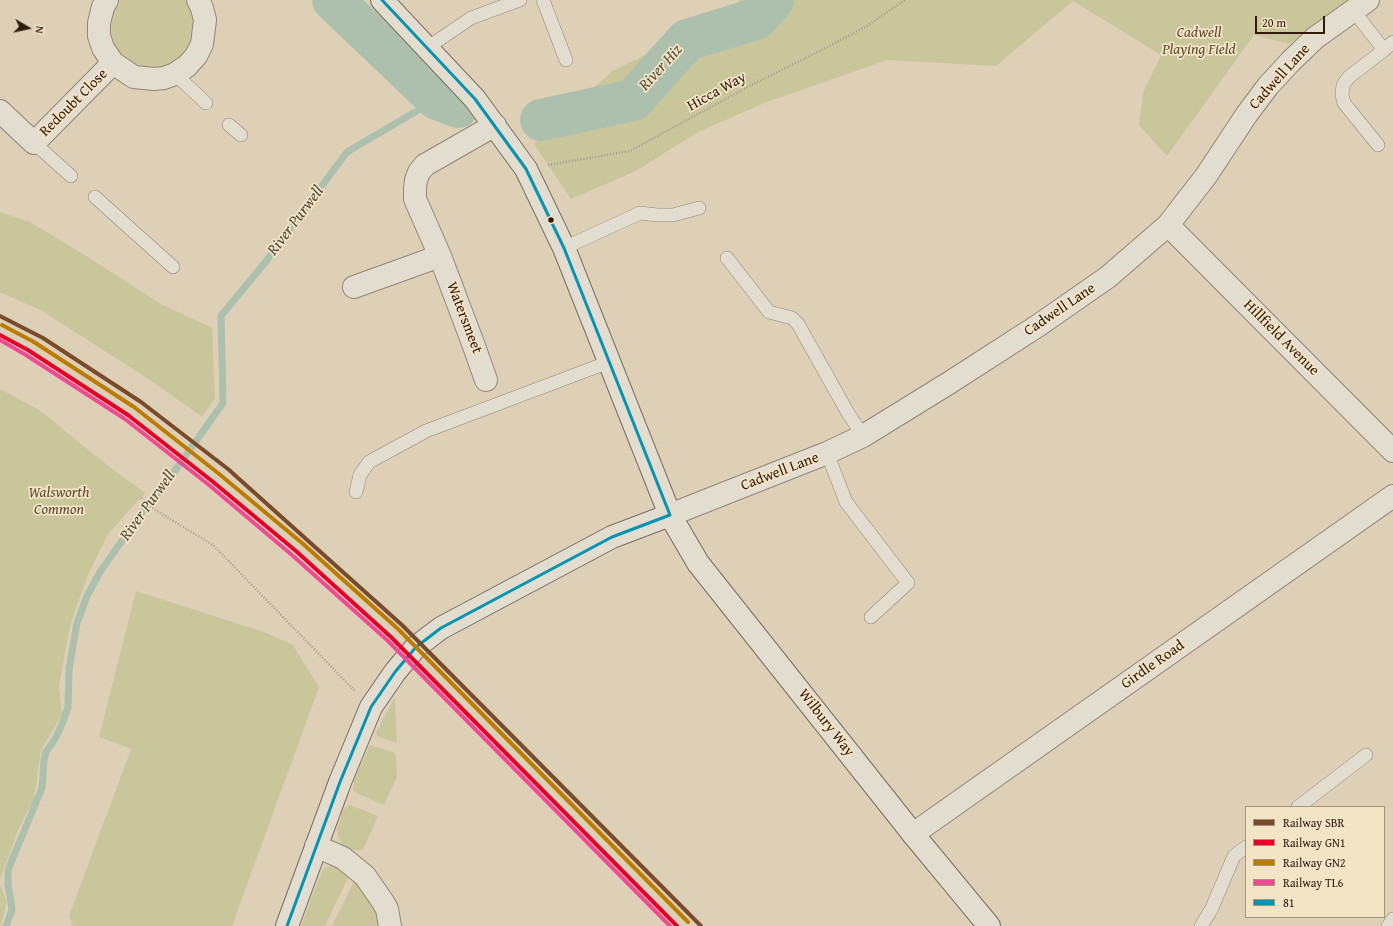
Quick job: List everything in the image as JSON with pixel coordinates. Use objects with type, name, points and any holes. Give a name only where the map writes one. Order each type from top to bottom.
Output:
[{"type":"street","name":"Redoubt Close","points":[[107,0],[103,7],[99,23],[99,36],[103,48],[113,64],[134,77],[145,79],[164,78],[175,74],[187,66],[196,56],[202,44],[205,20],[198,0]]},
{"type":"street","name":"Wilbury Way","points":[[382,0],[475,99],[526,169],[564,248],[670,515],[698,563],[913,834],[989,926]]},
{"type":"street","name":"Cadwell Lane","points":[[287,926],[340,782],[371,707],[416,647],[441,628],[612,537],[827,453],[863,436],[1039,325],[1108,277],[1168,225],[1206,176],[1247,114],[1268,86],[1315,38],[1361,5]]},
{"type":"street","name":"Redoubt Close","points":[[0,111],[34,143],[113,64]]},
{"type":"street","name":"Watersmeet","points":[[486,380],[440,256],[415,199],[416,180],[419,172],[425,165],[495,125]]},
{"type":"street","name":"Hillfield Avenue","points":[[1168,225],[1393,451]]},
{"type":"street","points":[[354,287],[440,256]]},
{"type":"street","name":"Girdle Road","points":[[913,834],[1393,496]]},
{"type":"street","points":[[316,846],[343,858],[365,876],[387,909],[390,926]]},
{"type":"lane","points":[[427,48],[470,18],[520,0]]},
{"type":"lane","points":[[542,0],[566,60]]},
{"type":"lane","points":[[1361,5],[1388,46],[1349,77],[1343,85],[1342,95],[1344,103],[1378,146]]},
{"type":"lane","points":[[175,74],[206,103]]},
{"type":"lane","points":[[229,125],[241,135]]},
{"type":"lane","points":[[34,143],[71,176]]},
{"type":"lane","points":[[95,197],[173,267]]},
{"type":"lane","points":[[564,248],[640,213],[673,215],[699,208]]},
{"type":"lane","points":[[727,258],[769,312],[792,318],[798,324],[848,413],[863,436]]},
{"type":"lane","points":[[356,492],[360,475],[369,462],[426,431],[609,362]]},
{"type":"lane","points":[[827,453],[846,502],[908,584],[871,617]]},
{"type":"lane","points":[[1299,806],[1366,755]]},
{"type":"lane","points":[[1201,926],[1211,910],[1234,856],[1245,848]]},
{"type":"lane","points":[[1388,926],[1393,919]]},
{"type":"path","name":"Hicca Way","points":[[526,169],[630,151],[757,82],[861,29],[905,0]]},
{"type":"path","points":[[141,498],[157,511],[213,545],[371,707]]},
{"type":"green space","points":[[120,0],[185,0],[193,15],[195,27],[193,39],[188,50],[180,59],[170,65],[158,68],[146,68],[135,65],[125,58],[117,49],[112,38],[111,26],[113,14]]},
{"type":"green space","name":"Cadwell Playing Field","points":[[740,0],[1347,0],[1289,44],[1254,35],[1167,156],[1139,125],[1143,93],[1161,55],[1073,1],[996,66],[887,60],[767,102],[698,132],[636,171],[571,199],[534,144],[611,72],[661,47],[735,5]]},
{"type":"green space","points":[[0,212],[30,222],[161,304],[212,328],[215,398],[202,417],[153,382],[42,311],[0,292]]},
{"type":"green space","name":"Walsworth Common","points":[[0,389],[41,411],[98,458],[145,493],[108,534],[87,577],[70,626],[59,686],[62,715],[41,750],[34,799],[19,828],[0,879]]},
{"type":"green space","points":[[136,591],[264,632],[293,645],[319,687],[232,926],[73,926],[69,916],[131,749],[99,737]]},
{"type":"green space","points":[[395,697],[397,743],[377,736],[376,732]]},
{"type":"green space","points":[[370,745],[394,753],[396,756],[397,777],[384,805],[356,793],[353,790],[354,780]]},
{"type":"green space","points":[[350,805],[378,816],[363,850],[350,850],[344,848],[338,837],[337,829],[343,811]]},
{"type":"green space","points":[[332,865],[349,873],[325,926],[301,926],[322,871]]},
{"type":"green space","points":[[356,877],[370,893],[382,926],[332,926]]},
{"type":"green space","points":[[0,885],[7,901],[1,926],[0,926]]},
{"type":"waterway","name":"River Hiz","points":[[333,0],[437,99],[458,107]]},
{"type":"waterway","name":"River Hiz","points":[[541,120],[633,100],[687,40],[756,19],[773,0]]},
{"type":"waterway","name":"River Purwell","points":[[6,926],[12,910],[8,886],[8,870],[42,788],[46,752],[55,739],[68,707],[69,669],[77,623],[87,596],[100,572],[223,403],[221,316],[267,260],[347,152],[437,99]]},
{"type":"rail line","name":"SBR","points":[[0,316],[43,338],[141,402],[228,469],[402,625],[701,926]]},
{"type":"rail line","name":"GN2","points":[[2,325],[34,342],[134,407],[218,473],[302,543],[398,629],[688,922]]},
{"type":"rail line","name":"GN1","points":[[0,335],[28,350],[128,415],[212,481],[296,551],[391,637],[677,926]]},
{"type":"rail line","name":"TL6","points":[[0,340],[26,355],[125,419],[209,485],[292,555],[387,640],[670,926]]},
{"type":"transit line","name":"81","points":[[287,926],[340,782],[371,707],[395,672],[416,647],[441,628],[612,537],[670,515],[564,248],[526,169],[475,99],[382,0]]}]
